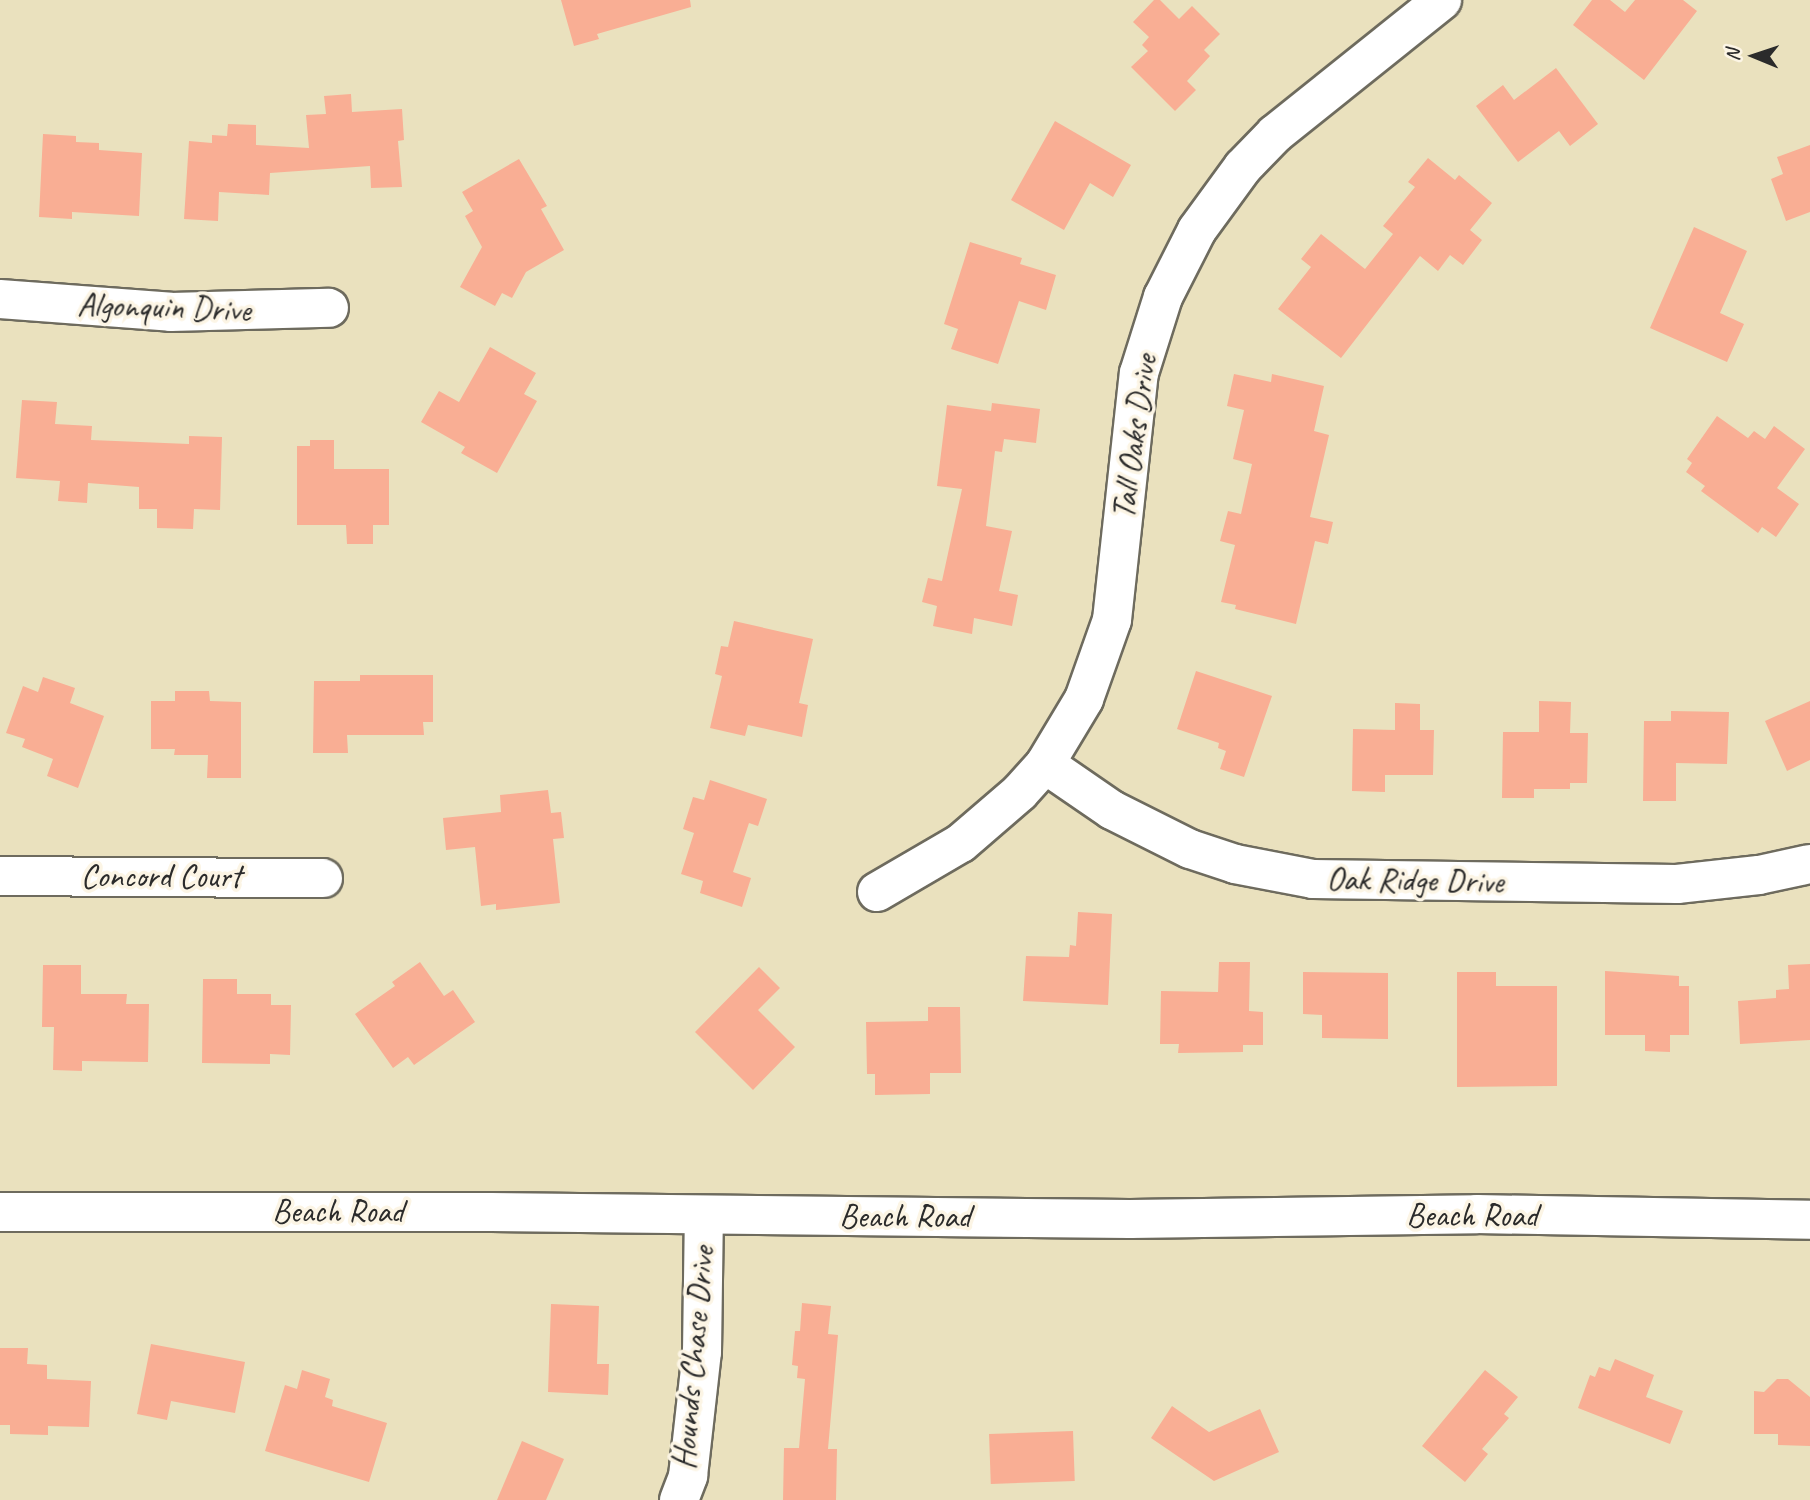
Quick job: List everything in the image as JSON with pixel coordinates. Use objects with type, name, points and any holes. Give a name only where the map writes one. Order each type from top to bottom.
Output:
[{"type":"street","name":"Tall Oaks Drive","points":[[877,892],[961,843],[1020,792],[1045,764],[1084,699],[1101,658],[1112,620],[1139,373],[1159,308],[1178,265],[1221,195],[1275,134],[1442,0]]},
{"type":"street","name":"Algonquin Drive","points":[[0,299],[171,312],[329,308]]},
{"type":"street","name":"Oak Ridge Drive","points":[[1045,764],[1112,810],[1190,849],[1235,864],[1312,879],[1677,884],[1759,875],[1810,864]]},
{"type":"street","name":"Concord Court","points":[[0,876],[323,878]]},
{"type":"street","name":"Beach Road","points":[[0,1212],[489,1212],[1130,1219],[1477,1214],[1810,1220]]},
{"type":"street","name":"Hounds Chase Drive","points":[[679,1500],[688,1476],[702,1352],[704,1216]]},
{"type":"building","points":[[561,0],[690,0],[691,7],[597,34],[599,39],[574,46]]},
{"type":"building","points":[[1154,0],[1160,0],[1179,19],[1192,6],[1220,34],[1204,50],[1210,56],[1187,81],[1196,90],[1175,111],[1131,67],[1148,51],[1142,45],[1149,37],[1133,22]]},
{"type":"building","points":[[1592,0],[1610,0],[1625,12],[1635,0],[1683,0],[1697,11],[1644,80],[1573,25]]},
{"type":"building","points":[[1556,68],[1598,124],[1570,146],[1559,131],[1518,162],[1476,106],[1503,85],[1514,100]]},
{"type":"building","points":[[351,94],[352,112],[402,109],[404,140],[398,141],[402,187],[371,188],[370,166],[270,173],[269,195],[219,192],[218,221],[184,219],[189,141],[212,143],[212,135],[227,136],[228,124],[256,125],[256,145],[309,148],[306,115],[326,114],[324,96]]},
{"type":"building","points":[[1055,121],[1131,165],[1113,197],[1090,183],[1064,230],[1011,200]]},
{"type":"building","points":[[43,134],[76,136],[76,142],[99,143],[99,150],[142,153],[139,216],[72,212],[72,219],[39,217]]},
{"type":"building","points":[[1810,145],[1810,212],[1786,221],[1771,179],[1783,174],[1777,157]]},
{"type":"building","points":[[1428,158],[1455,180],[1459,175],[1492,203],[1470,230],[1482,240],[1463,265],[1450,255],[1438,271],[1420,256],[1341,358],[1278,309],[1311,267],[1301,259],[1321,234],[1365,269],[1393,234],[1383,226],[1415,187],[1408,182]]},
{"type":"building","points":[[519,159],[547,206],[541,209],[564,250],[526,272],[512,298],[502,293],[495,306],[460,287],[482,247],[465,216],[473,211],[462,192]]},
{"type":"building","points":[[1694,227],[1747,251],[1720,313],[1744,324],[1727,362],[1650,328]]},
{"type":"building","points":[[970,242],[1022,258],[1020,264],[1056,275],[1046,310],[1019,301],[998,364],[951,349],[958,329],[944,324]]},
{"type":"building","points":[[490,347],[536,373],[524,394],[537,401],[497,473],[461,453],[465,447],[421,422],[439,391],[459,402]]},
{"type":"building","points":[[1234,374],[1271,382],[1272,374],[1324,386],[1314,431],[1329,435],[1310,517],[1333,522],[1328,544],[1315,541],[1296,624],[1235,609],[1236,605],[1221,602],[1235,545],[1220,541],[1228,511],[1241,514],[1252,464],[1233,459],[1244,410],[1227,406]]},
{"type":"building","points":[[22,400],[57,402],[55,424],[92,426],[91,440],[189,444],[189,436],[222,437],[220,510],[194,509],[193,529],[157,528],[157,509],[139,509],[139,487],[88,483],[87,503],[58,501],[60,481],[16,478]]},
{"type":"building","points":[[992,403],[1040,409],[1036,443],[1004,439],[1002,452],[995,451],[986,526],[1012,531],[999,591],[1018,595],[1012,626],[974,618],[972,634],[933,626],[937,606],[922,602],[928,578],[942,581],[962,489],[937,486],[947,405],[991,411]]},
{"type":"building","points":[[1717,416],[1748,438],[1754,431],[1765,439],[1774,426],[1805,449],[1777,488],[1799,504],[1776,537],[1762,527],[1758,533],[1701,491],[1705,486],[1686,472],[1692,463],[1687,459]]},
{"type":"building","points":[[310,440],[334,440],[334,469],[389,469],[389,525],[373,525],[373,544],[347,544],[346,525],[297,525],[297,446],[310,446]]},
{"type":"building","points":[[734,621],[813,639],[799,703],[808,705],[802,737],[748,725],[745,736],[710,728],[722,676],[715,674],[721,646],[728,647]]},
{"type":"building","points":[[1196,671],[1272,696],[1244,777],[1220,769],[1226,751],[1218,748],[1219,743],[1177,729]]},
{"type":"building","points":[[360,675],[433,675],[433,722],[423,722],[424,735],[347,735],[348,753],[313,753],[314,681],[360,681]]},
{"type":"building","points":[[43,677],[75,688],[70,703],[104,716],[78,788],[47,776],[53,759],[22,747],[25,739],[6,733],[23,686],[38,692]]},
{"type":"building","points":[[175,691],[209,691],[210,701],[241,702],[241,778],[207,778],[208,755],[174,755],[175,749],[151,749],[151,701],[175,701]]},
{"type":"building","points":[[1539,701],[1571,702],[1570,733],[1588,733],[1587,783],[1570,783],[1570,789],[1534,789],[1534,798],[1502,798],[1503,732],[1539,732]]},
{"type":"building","points":[[1810,701],[1810,760],[1787,771],[1765,721]]},
{"type":"building","points":[[1395,703],[1420,704],[1420,730],[1434,730],[1433,775],[1385,775],[1385,792],[1352,791],[1353,729],[1395,730]]},
{"type":"building","points":[[1671,711],[1729,712],[1727,764],[1676,763],[1676,801],[1643,801],[1644,721],[1671,721]]},
{"type":"building","points":[[710,780],[767,799],[758,826],[749,823],[733,872],[751,878],[742,907],[700,893],[703,881],[681,874],[694,833],[683,829],[693,797],[704,800]]},
{"type":"building","points":[[548,790],[551,813],[561,812],[564,838],[553,839],[560,903],[496,910],[496,904],[481,906],[475,847],[446,850],[443,818],[501,812],[500,795]]},
{"type":"building","points":[[1078,912],[1112,914],[1108,1005],[1023,1001],[1026,956],[1069,957],[1070,945],[1076,946]]},
{"type":"building","points":[[420,962],[444,996],[453,990],[475,1022],[414,1065],[408,1057],[393,1068],[355,1014],[395,986],[392,982]]},
{"type":"building","points":[[1219,962],[1250,962],[1249,1011],[1263,1012],[1263,1045],[1243,1045],[1243,1052],[1178,1053],[1179,1044],[1160,1044],[1161,991],[1218,992]]},
{"type":"building","points":[[1810,964],[1810,1040],[1740,1044],[1738,1001],[1776,998],[1776,990],[1789,989],[1788,965]]},
{"type":"building","points":[[43,965],[81,965],[81,994],[127,994],[126,1004],[149,1004],[148,1062],[82,1061],[82,1071],[53,1070],[54,1027],[42,1027]]},
{"type":"building","points":[[759,967],[780,988],[758,1010],[795,1047],[753,1090],[695,1032]]},
{"type":"building","points":[[1605,971],[1679,976],[1679,986],[1689,986],[1689,1035],[1670,1035],[1670,1052],[1645,1051],[1645,1035],[1605,1035]]},
{"type":"building","points":[[1303,972],[1388,973],[1388,1039],[1322,1038],[1322,1015],[1303,1014]]},
{"type":"building","points":[[1457,972],[1496,972],[1496,986],[1557,986],[1557,1086],[1457,1087]]},
{"type":"building","points":[[203,979],[237,979],[237,994],[271,994],[271,1005],[291,1005],[290,1055],[270,1054],[270,1064],[202,1063]]},
{"type":"building","points":[[928,1007],[960,1007],[961,1073],[930,1073],[930,1094],[875,1095],[875,1074],[867,1074],[866,1022],[928,1021]]},
{"type":"building","points":[[802,1303],[831,1306],[828,1334],[838,1335],[828,1449],[837,1449],[836,1500],[783,1500],[784,1448],[799,1448],[805,1379],[797,1378],[798,1366],[792,1365],[795,1331],[800,1331]]},
{"type":"building","points":[[551,1304],[599,1306],[597,1364],[609,1364],[608,1395],[548,1392]]},
{"type":"building","points":[[151,1344],[245,1362],[235,1413],[171,1401],[167,1420],[137,1414]]},
{"type":"building","points":[[0,1348],[28,1348],[27,1364],[47,1365],[47,1379],[91,1381],[89,1427],[48,1426],[48,1435],[10,1434],[10,1425],[0,1425]]},
{"type":"building","points":[[1615,1359],[1654,1375],[1646,1397],[1683,1411],[1670,1444],[1578,1408],[1590,1375],[1595,1377],[1599,1367],[1610,1371]]},
{"type":"building","points":[[302,1370],[330,1379],[325,1397],[333,1400],[332,1406],[387,1423],[369,1482],[265,1451],[285,1385],[297,1389]]},
{"type":"building","points":[[1485,1370],[1518,1397],[1504,1414],[1509,1418],[1482,1449],[1488,1454],[1465,1482],[1422,1446]]},
{"type":"building","points":[[1777,1379],[1788,1379],[1810,1397],[1810,1446],[1778,1445],[1778,1434],[1754,1434],[1754,1391],[1764,1392]]},
{"type":"building","points":[[1172,1406],[1209,1432],[1260,1409],[1279,1452],[1214,1481],[1151,1438]]},
{"type":"building","points":[[1073,1431],[1075,1481],[991,1484],[989,1434]]},
{"type":"building","points":[[522,1441],[564,1459],[546,1500],[497,1500]]}]
